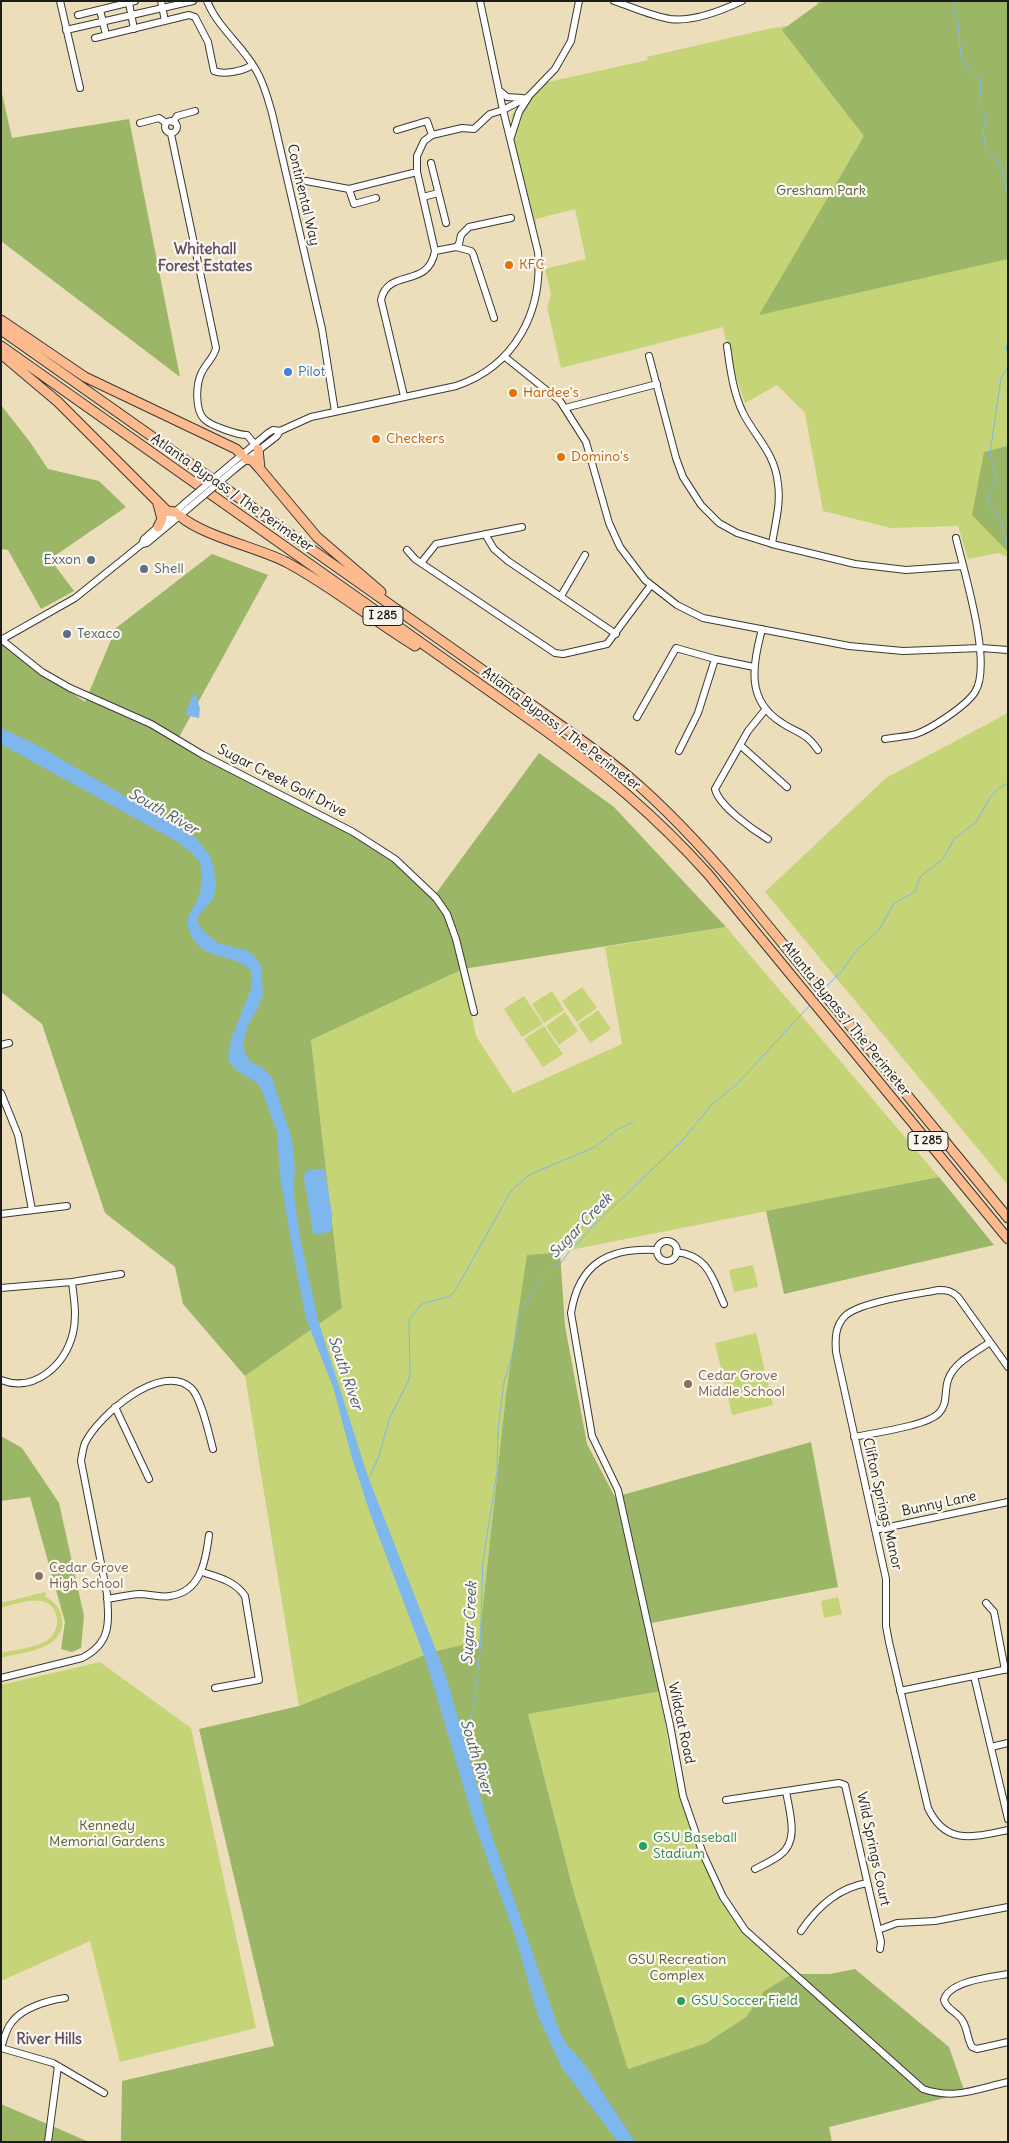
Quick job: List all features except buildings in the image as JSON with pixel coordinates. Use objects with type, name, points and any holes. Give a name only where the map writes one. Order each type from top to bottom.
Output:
[{"type":"highway","points":[[1,320],[85,377],[231,447],[252,460],[317,537],[417,624]]},
{"type":"highway","name":"Atlanta Bypass / The Perimeter","points":[[1,330],[588,744],[628,776],[698,842],[1008,1218]]},
{"type":"highway","name":"Atlanta Bypass / The Perimeter","points":[[1,346],[600,770],[630,796],[682,846],[741,912],[1008,1239]]},
{"type":"highway","points":[[1,354],[58,402],[167,510],[178,514],[192,524],[268,554],[297,568],[409,642],[476,682]]},
{"type":"highway","points":[[256,446],[260,469]]},
{"type":"highway","points":[[157,501],[162,519],[158,527]]},
{"type":"street","points":[[60,1],[80,88]]},
{"type":"street","points":[[161,1],[166,21]]},
{"type":"street","points":[[66,30],[193,1]]},
{"type":"street","name":"Continental Way","points":[[207,1],[212,14],[252,65],[265,90],[322,329],[335,412]]},
{"type":"street","points":[[142,544],[147,544],[178,514],[256,446],[277,436],[280,431],[311,417],[469,382],[505,357],[528,320],[536,296],[539,269],[538,252],[503,110],[480,1]]},
{"type":"street","points":[[510,140],[519,112],[528,97],[555,69],[571,41],[579,1]]},
{"type":"street","points":[[614,1],[672,19],[687,19],[727,8],[742,1]]},
{"type":"street","points":[[639,9],[642,1]]},
{"type":"street","points":[[78,15],[132,2],[134,29]]},
{"type":"street","points":[[100,10],[106,35]]},
{"type":"street","points":[[95,38],[189,15],[195,17],[208,42],[213,69],[219,72],[244,69],[252,65]]},
{"type":"street","points":[[499,90],[507,97],[528,97]]},
{"type":"street","points":[[404,396],[381,300],[384,291],[392,284],[419,274],[428,268],[435,251],[417,172],[416,163],[421,145],[432,135],[462,128],[474,129],[491,113],[503,110],[528,97]]},
{"type":"street","points":[[194,111],[177,116],[170,123],[166,131],[171,134],[216,348],[214,355],[200,375],[198,385],[201,414],[208,422],[237,435],[247,435],[256,446]]},
{"type":"street","points":[[140,123],[159,118],[170,123],[176,129],[171,134]]},
{"type":"street","points":[[397,130],[426,121],[432,135]]},
{"type":"street","points":[[431,163],[446,223]]},
{"type":"street","points":[[306,181],[349,189],[417,172]]},
{"type":"street","points":[[349,189],[354,204],[376,198]]},
{"type":"street","points":[[423,197],[438,193]]},
{"type":"street","points":[[456,247],[459,244],[461,235],[469,227],[511,218]]},
{"type":"street","points":[[435,251],[456,247],[470,251],[473,254],[494,318]]},
{"type":"street","points":[[727,346],[730,372],[740,407],[770,454],[775,468],[779,501],[772,544]]},
{"type":"street","points":[[649,356],[678,464],[693,494],[719,523],[737,533],[772,544],[855,564],[906,570],[962,566]]},
{"type":"street","points":[[505,357],[560,401],[565,408],[586,442],[601,498],[614,535],[628,559],[651,586],[677,605],[703,618],[822,642],[904,651],[981,648],[1008,650]]},
{"type":"street","points":[[565,408],[656,384]]},
{"type":"street","points":[[2,640],[75,598],[142,544],[144,539],[158,527],[178,514]]},
{"type":"street","points":[[421,563],[436,544],[522,527]]},
{"type":"street","points":[[485,534],[494,549],[616,634]]},
{"type":"street","points":[[885,739],[916,734],[952,714],[975,692],[981,672],[981,648],[956,538]]},
{"type":"street","points":[[407,550],[421,563],[554,653],[563,654],[607,644],[651,586]]},
{"type":"street","points":[[561,596],[585,555]]},
{"type":"street","points":[[762,629],[754,667],[756,692],[765,710],[784,724],[803,733],[818,750]]},
{"type":"street","name":"Sugar Creek Golf Drive","points":[[2,640],[42,672],[70,688],[151,724],[203,755],[353,832],[395,859],[436,898],[447,914],[456,939],[474,1012]]},
{"type":"street","points":[[637,717],[676,648],[754,667]]},
{"type":"street","points":[[679,750],[704,698],[715,659]]},
{"type":"street","points":[[765,710],[740,745],[716,785],[716,793],[747,824],[768,839]]},
{"type":"street","points":[[740,745],[787,787]]},
{"type":"street","points":[[1,1045],[9,1043]]},
{"type":"street","points":[[1,1093],[18,1135],[32,1210]]},
{"type":"street","points":[[1,1214],[67,1206]]},
{"type":"street","points":[[668,1241],[674,1244],[676,1252],[673,1259],[667,1261],[661,1259],[657,1250],[662,1242],[668,1241]]},
{"type":"street","name":"Wildcat Road","points":[[657,1250],[637,1250],[608,1256],[591,1267],[581,1279],[571,1312],[592,1436],[618,1490],[670,1725],[683,1796],[703,1854],[723,1897],[746,1930],[922,2089],[948,2095],[1008,2082]]},
{"type":"street","points":[[676,1252],[686,1253],[699,1259],[708,1269],[724,1304]]},
{"type":"street","points":[[1,1288],[72,1282],[120,1274]]},
{"type":"street","points":[[1,1380],[12,1384],[27,1383],[43,1377],[53,1369],[69,1343],[73,1332],[75,1310],[72,1282]]},
{"type":"street","name":"Clifton Springs Manor","points":[[1008,1367],[958,1297],[946,1290],[939,1290],[853,1311],[839,1324],[835,1343],[886,1579],[887,1634],[928,1808],[937,1824],[950,1834],[964,1837],[1008,1830]]},
{"type":"street","points":[[854,1437],[924,1422],[935,1417],[941,1412],[945,1404],[948,1381],[954,1368],[990,1342]]},
{"type":"street","points":[[1,1678],[82,1658],[93,1652],[102,1643],[106,1635],[108,1626],[108,1598],[81,1461],[85,1443],[90,1434],[115,1407],[145,1386],[167,1380],[185,1383],[195,1393],[213,1449]]},
{"type":"street","points":[[115,1407],[149,1479]]},
{"type":"street","name":"Bunny Lane","points":[[875,1530],[1008,1502]]},
{"type":"street","points":[[108,1598],[138,1594],[172,1596],[188,1589],[202,1572],[206,1560],[209,1535]]},
{"type":"street","points":[[202,1572],[227,1580],[245,1596],[259,1680],[215,1688]]},
{"type":"street","points":[[900,1692],[1007,1670],[994,1612],[986,1603]]},
{"type":"street","points":[[974,1676],[1008,1819]]},
{"type":"street","points":[[991,1747],[1008,1743]]},
{"type":"street","name":"Wild Springs Court","points":[[726,1800],[839,1783],[845,1785],[881,1942],[880,1949]]},
{"type":"street","points":[[755,1869],[781,1855],[790,1841],[792,1829],[786,1791]]},
{"type":"street","points":[[801,1931],[809,1919],[833,1896],[848,1888],[867,1884]]},
{"type":"street","points":[[878,1930],[897,1923],[935,1921],[1008,1907]]},
{"type":"street","points":[[1008,1974],[962,1984],[946,1995],[944,2000],[945,2005],[961,2018],[972,2047],[977,2049],[1008,2042]]},
{"type":"street","points":[[65,1998],[54,2000],[18,2016],[9,2027],[1,2048],[58,2066],[104,2093]]},
{"type":"street","points":[[48,2142],[58,2066]]},
{"type":"green space","name":"Gresham Park","points":[[816,1],[1008,1],[1008,557],[998,553],[968,559],[958,526],[891,528],[823,511],[805,413],[777,385],[745,403],[730,359],[723,327],[561,368],[547,307],[551,294],[545,269],[586,259],[575,209],[536,219],[536,238],[520,177],[511,116],[539,84],[648,60],[647,57],[768,29],[822,20]]},
{"type":"green space","points":[[822,1],[1008,1],[1008,259],[759,315],[864,136],[782,30]]},
{"type":"green space","points":[[1,89],[12,138],[129,119],[180,377],[1,241]]},
{"type":"green space","points":[[1,405],[48,469],[99,481],[126,507],[50,559],[74,591],[41,609],[8,550],[1,549]]},
{"type":"green space","points":[[1008,446],[1008,552],[972,515],[984,452]]},
{"type":"green space","points":[[212,554],[268,575],[178,739],[361,836],[405,868],[434,896],[539,753],[614,807],[726,927],[463,969],[311,1040],[342,1308],[245,1376],[183,1304],[175,1267],[105,1213],[42,1024],[1,992],[1,643],[85,702],[116,628]]},
{"type":"green space","points":[[1008,713],[1008,1185],[765,892],[886,778]]},
{"type":"green space","points":[[726,927],[939,1177],[560,1252],[528,1255],[506,1394],[479,1641],[432,1652],[299,1706],[245,1376],[342,1308],[311,1040],[463,969],[476,1036],[513,1093],[622,1044],[605,947]]},
{"type":"green space","points":[[582,987],[597,1008],[577,1022],[562,1001]]},
{"type":"green space","points":[[552,991],[564,1010],[544,1023],[532,1004]]},
{"type":"green space","points":[[524,996],[543,1024],[522,1037],[504,1009]]},
{"type":"green space","points":[[598,1010],[611,1029],[590,1043],[578,1024]]},
{"type":"green space","points":[[565,1012],[578,1031],[559,1045],[546,1026]]},
{"type":"green space","points":[[544,1026],[563,1054],[543,1067],[524,1039]]},
{"type":"green space","points":[[939,1177],[994,1245],[784,1294],[766,1211]]},
{"type":"green space","points":[[560,1252],[565,1326],[587,1444],[615,1497],[811,1442],[838,1587],[646,1624],[662,1691],[528,1714],[574,1893],[628,2069],[706,2043],[746,2017],[764,1991],[792,1974],[830,1974],[855,1969],[949,2047],[965,2093],[829,2127],[832,2142],[121,2142],[122,2081],[274,2046],[199,1729],[299,1706],[432,1652],[479,1641],[506,1394],[527,1255]]},
{"type":"green space","points":[[753,1265],[758,1287],[734,1292],[729,1270]]},
{"type":"green space","points":[[756,1333],[773,1405],[732,1415],[715,1343]]},
{"type":"green space","points":[[1,1436],[22,1448],[59,1503],[84,1616],[81,1648],[72,1652],[61,1649],[65,1622],[30,1497],[1,1501]]},
{"type":"green space","points":[[45,1592],[46,1597],[57,1606],[61,1615],[61,1629],[57,1637],[41,1648],[1,1658],[1,1653],[45,1642],[53,1635],[56,1629],[57,1618],[54,1609],[42,1601],[25,1602],[1,1608],[1,1603]]},
{"type":"green space","points":[[838,1597],[842,1614],[824,1618],[821,1601]]},
{"type":"green space","name":"Kennedy Memorial Gardens","points":[[100,1662],[191,1728],[256,2028],[120,2062],[90,1941],[1,1981],[1,1685]]},
{"type":"green space","name":"GSU Recreation Complex","points":[[662,1691],[667,1737],[675,1777],[711,1879],[740,1925],[792,1974],[764,1991],[746,2017],[706,2043],[628,2069],[574,1893],[528,1714]]},
{"type":"green space","points":[[1,2104],[89,2142],[1,2142]]},
{"type":"water","points":[[196,694],[200,709],[199,718],[185,715],[193,695]]},
{"type":"water","name":"South River","points":[[1,728],[35,744],[194,836],[210,856],[216,884],[213,899],[198,916],[198,923],[203,931],[218,943],[249,951],[261,965],[263,994],[258,1008],[248,1025],[243,1044],[245,1053],[250,1061],[264,1069],[272,1078],[292,1139],[295,1170],[293,1188],[300,1237],[318,1320],[367,1474],[446,1676],[489,1827],[560,2032],[566,2044],[585,2065],[635,2142],[618,2142],[562,2068],[538,2016],[516,1939],[474,1822],[426,1661],[370,1513],[352,1458],[333,1387],[306,1319],[280,1176],[277,1132],[262,1091],[257,1083],[236,1070],[230,1063],[228,1056],[231,1039],[252,986],[251,971],[237,961],[211,954],[196,943],[190,933],[188,920],[199,897],[202,880],[202,869],[194,855],[178,842],[1,744]]},
{"type":"water","points":[[313,1169],[323,1169],[325,1171],[332,1214],[331,1231],[315,1235],[304,1178],[305,1172]]},
{"type":"waterway","name":"Sugar Creek","points":[[957,1],[953,8],[958,23],[961,59],[981,81],[979,107],[987,118],[983,131],[986,151],[1001,165],[1008,194]]},
{"type":"waterway","name":"Sugar Creek","points":[[1008,344],[1006,347],[1008,356]]},
{"type":"waterway","name":"Sugar Creek","points":[[1008,367],[1001,378],[990,453],[996,479],[988,498],[991,507],[1001,520],[1008,549]]},
{"type":"waterway","name":"Sugar Creek","points":[[825,988],[841,972],[856,951],[879,930],[894,903],[915,892],[920,877],[943,859],[954,839],[976,822],[991,796],[1008,783]]},
{"type":"waterway","name":"Sugar Creek","points":[[463,1736],[465,1736],[473,1712],[480,1651],[483,1561],[497,1471],[498,1429],[504,1382],[513,1352],[520,1313],[543,1277],[552,1268],[561,1263],[571,1249],[593,1226],[683,1140],[711,1105],[736,1085],[811,1004]]},
{"type":"waterway","points":[[369,1478],[379,1456],[390,1417],[408,1382],[410,1374],[409,1319],[422,1304],[450,1296],[455,1291],[511,1191],[529,1175],[595,1147],[615,1131],[633,1122]]},
{"type":"place","name":"KFC","points":[[509,265]]},
{"type":"place","name":"Pilot","points":[[288,372]]},
{"type":"place","name":"Hardee's","points":[[513,393]]},
{"type":"place","name":"Checkers","points":[[376,439]]},
{"type":"place","name":"Domino's","points":[[561,457]]},
{"type":"place","name":"Exxon","points":[[91,560]]},
{"type":"place","name":"Shell","points":[[144,569]]},
{"type":"place","name":"Texaco","points":[[67,634]]},
{"type":"place","name":"Cedar Grove Middle School","points":[[688,1384]]},
{"type":"place","name":"Cedar Grove High School","points":[[39,1576]]},
{"type":"place","name":"GSU Baseball Stadium","points":[[643,1846]]},
{"type":"place","name":"GSU Soccer Field","points":[[681,2001]]},
{"type":"district","name":"Whitehall Forest Estates","points":[[205,258]]},
{"type":"district","name":"River Hills","points":[[49,2040]]}]
